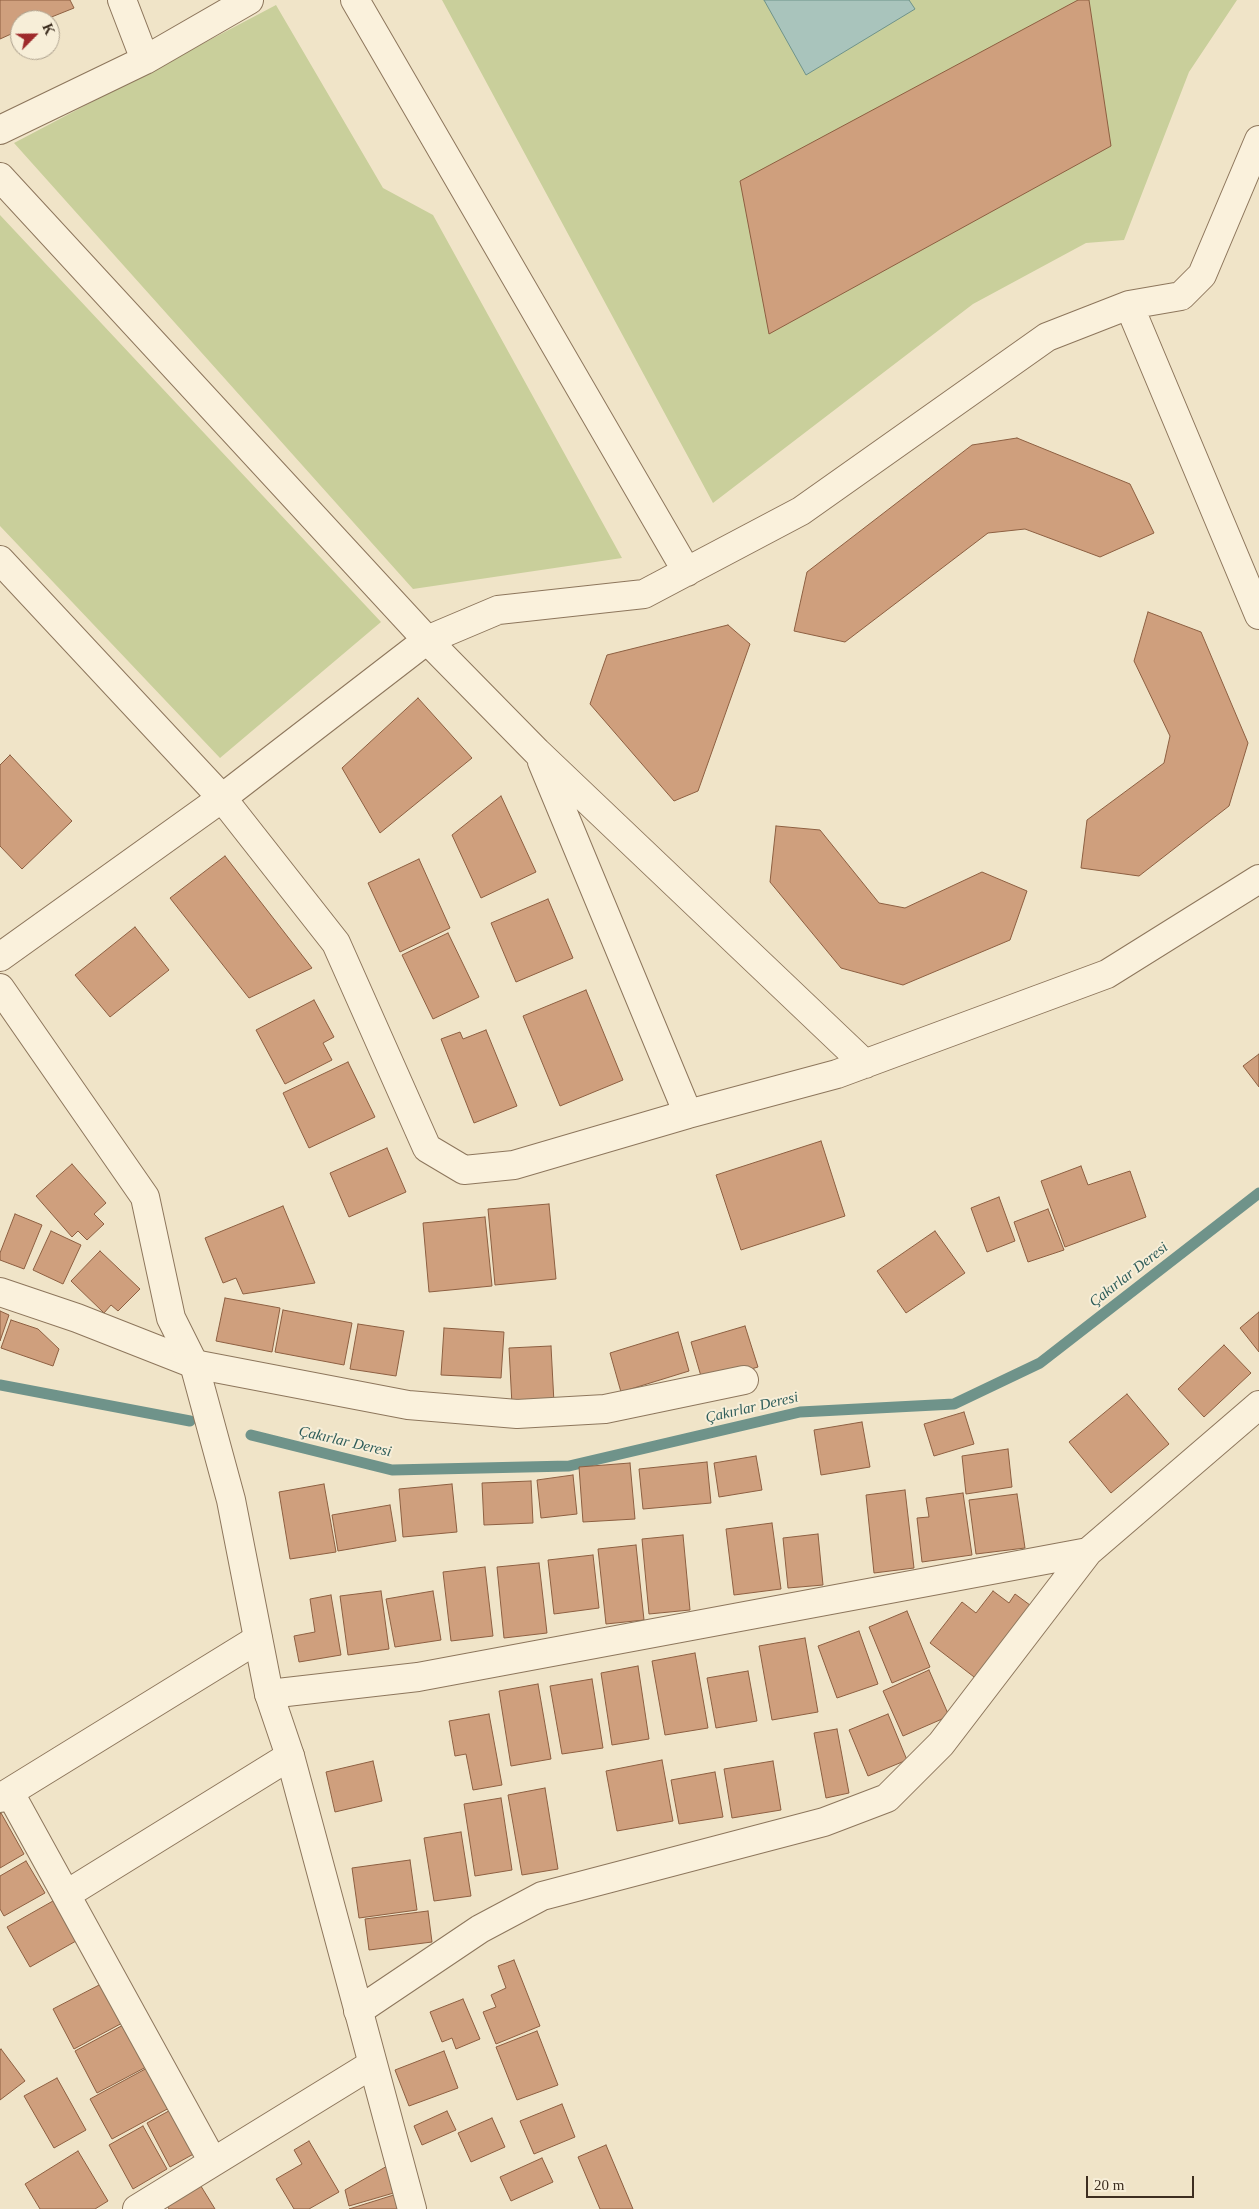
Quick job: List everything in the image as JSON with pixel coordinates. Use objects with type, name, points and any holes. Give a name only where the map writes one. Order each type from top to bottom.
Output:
[{"type":"street","points":[[122,0],[145,60]]},
{"type":"street","points":[[0,130],[145,60],[249,0]]},
{"type":"street","points":[[355,0],[688,572]]},
{"type":"street","points":[[0,957],[222,798],[427,640],[498,610],[644,594],[801,511],[1047,337],[1129,305],[1181,296],[1202,275],[1259,140]]},
{"type":"street","points":[[0,177],[427,640],[537,752],[865,1064]]},
{"type":"street","points":[[1129,305],[1259,615]]},
{"type":"street","points":[[0,560],[222,798],[336,943],[427,1148],[464,1170],[514,1166],[688,1114],[837,1074],[865,1064],[1107,974],[1259,879]]},
{"type":"street","points":[[537,752],[688,1114]]},
{"type":"street","points":[[0,988],[145,1197],[172,1318],[194,1364],[231,1500],[269,1694],[290,1756],[371,2065],[412,2209]]},
{"type":"street","points":[[0,1292],[77,1318],[194,1364],[408,1405],[517,1414],[605,1409],[744,1380]]},
{"type":"street","points":[[358,2010],[480,1929],[542,1896],[824,1822],[887,1798],[941,1744],[1088,1552],[1190,1461],[1259,1404]]},
{"type":"street","points":[[269,1694],[418,1678],[1088,1552]]},
{"type":"street","points":[[212,2162],[67,1894],[5,1796],[258,1639]]},
{"type":"street","points":[[67,1894],[290,1756]]},
{"type":"street","points":[[137,2209],[371,2065]]},
{"type":"green space","points":[[442,0],[1237,0],[1189,72],[1124,240],[1086,243],[973,304],[713,503]]},
{"type":"green space","points":[[276,5],[383,188],[433,215],[622,558],[413,589],[14,143]]},
{"type":"green space","points":[[0,215],[381,622],[220,758],[0,526]]},
{"type":"water","points":[[764,0],[909,0],[915,9],[806,75]]},
{"type":"building","points":[[0,0],[70,0],[74,8],[60,14],[60,10],[10,10],[10,34],[0,39]]},
{"type":"building","points":[[1078,0],[1089,0],[1111,146],[769,334],[740,181]]},
{"type":"building","points":[[1017,438],[1130,484],[1154,533],[1100,557],[1025,529],[988,533],[845,642],[794,631],[807,572],[972,445]]},
{"type":"building","points":[[1148,612],[1201,632],[1248,743],[1229,806],[1139,876],[1081,868],[1087,820],[1164,763],[1170,736],[1134,661]]},
{"type":"building","points":[[728,625],[750,644],[698,791],[674,801],[590,704],[607,655]]},
{"type":"building","points":[[418,698],[472,758],[380,833],[342,768]]},
{"type":"building","points":[[10,755],[72,821],[22,869],[0,846],[0,765]]},
{"type":"building","points":[[501,796],[536,872],[481,898],[452,835]]},
{"type":"building","points":[[776,826],[820,830],[879,903],[905,908],[982,872],[1027,891],[1010,940],[903,985],[841,968],[770,882]]},
{"type":"building","points":[[225,856],[312,968],[249,998],[170,898]]},
{"type":"building","points":[[419,859],[450,928],[400,952],[368,883]]},
{"type":"building","points":[[548,899],[573,958],[516,982],[491,923]]},
{"type":"building","points":[[135,927],[169,970],[110,1017],[75,975]]},
{"type":"building","points":[[448,933],[479,997],[433,1019],[402,955]]},
{"type":"building","points":[[586,990],[623,1080],[560,1106],[523,1016]]},
{"type":"building","points":[[314,1000],[334,1037],[323,1043],[332,1060],[285,1084],[256,1030]]},
{"type":"building","points":[[486,1030],[517,1106],[474,1123],[441,1039],[460,1032],[463,1039]]},
{"type":"building","points":[[1259,1054],[1259,1087],[1243,1066]]},
{"type":"building","points":[[348,1062],[375,1117],[309,1148],[283,1093]]},
{"type":"building","points":[[821,1141],[845,1216],[741,1250],[716,1175]]},
{"type":"building","points":[[387,1148],[406,1192],[349,1217],[330,1173]]},
{"type":"building","points":[[72,1164],[106,1203],[94,1214],[104,1224],[87,1240],[78,1231],[72,1237],[36,1196]]},
{"type":"building","points":[[1081,1166],[1088,1185],[1130,1171],[1146,1217],[1065,1247],[1041,1181]]},
{"type":"building","points":[[999,1197],[1015,1241],[987,1252],[971,1208]]},
{"type":"building","points":[[549,1204],[556,1279],[495,1285],[488,1209]]},
{"type":"building","points":[[283,1206],[315,1283],[243,1294],[236,1278],[223,1283],[205,1238]]},
{"type":"building","points":[[1048,1209],[1064,1250],[1028,1262],[1014,1222]]},
{"type":"building","points":[[15,1214],[42,1225],[24,1269],[0,1260],[0,1253]]},
{"type":"building","points":[[485,1217],[492,1286],[429,1292],[423,1223]]},
{"type":"building","points":[[51,1231],[81,1245],[63,1284],[33,1270]]},
{"type":"building","points":[[935,1231],[965,1273],[906,1313],[877,1271]]},
{"type":"building","points":[[100,1251],[140,1289],[118,1311],[111,1305],[104,1313],[71,1281]]},
{"type":"building","points":[[225,1298],[280,1308],[272,1352],[216,1341]]},
{"type":"building","points":[[283,1310],[352,1323],[344,1365],[275,1352]]},
{"type":"building","points":[[0,1311],[9,1315],[0,1341]]},
{"type":"building","points":[[1259,1312],[1259,1352],[1240,1328]]},
{"type":"building","points":[[11,1320],[38,1329],[59,1349],[53,1366],[1,1348]]},
{"type":"building","points":[[358,1324],[404,1331],[396,1376],[350,1369]]},
{"type":"building","points":[[745,1326],[758,1367],[703,1383],[691,1342]]},
{"type":"building","points":[[444,1328],[504,1332],[501,1378],[441,1375]]},
{"type":"building","points":[[678,1332],[689,1371],[621,1392],[610,1353]]},
{"type":"building","points":[[1224,1345],[1251,1373],[1204,1417],[1178,1389]]},
{"type":"building","points":[[551,1346],[554,1403],[512,1405],[509,1348]]},
{"type":"building","points":[[1127,1394],[1169,1444],[1111,1493],[1069,1442]]},
{"type":"building","points":[[964,1412],[974,1444],[934,1456],[924,1424]]},
{"type":"building","points":[[862,1422],[870,1467],[821,1475],[814,1430]]},
{"type":"building","points":[[1008,1449],[1012,1487],[966,1494],[962,1456]]},
{"type":"building","points":[[756,1456],[762,1490],[719,1497],[714,1463]]},
{"type":"building","points":[[707,1462],[711,1503],[643,1509],[639,1469]]},
{"type":"building","points":[[630,1463],[635,1519],[583,1522],[579,1467]]},
{"type":"building","points":[[573,1475],[577,1514],[541,1518],[537,1480]]},
{"type":"building","points":[[531,1481],[533,1523],[484,1525],[482,1483]]},
{"type":"building","points":[[324,1484],[336,1552],[290,1559],[279,1492]]},
{"type":"building","points":[[452,1484],[457,1532],[403,1537],[399,1489]]},
{"type":"building","points":[[905,1490],[914,1568],[874,1573],[866,1495]]},
{"type":"building","points":[[963,1493],[972,1555],[922,1562],[917,1518],[929,1517],[926,1498]]},
{"type":"building","points":[[1017,1494],[1025,1548],[976,1554],[969,1500]]},
{"type":"building","points":[[390,1505],[396,1541],[338,1551],[332,1515]]},
{"type":"building","points":[[772,1523],[781,1589],[734,1595],[726,1529]]},
{"type":"building","points":[[818,1534],[823,1585],[788,1588],[783,1538]]},
{"type":"building","points":[[683,1535],[690,1610],[649,1614],[642,1539]]},
{"type":"building","points":[[636,1545],[644,1620],[606,1624],[598,1549]]},
{"type":"building","points":[[593,1555],[599,1608],[554,1614],[548,1560]]},
{"type":"building","points":[[539,1563],[547,1633],[504,1638],[497,1567]]},
{"type":"building","points":[[485,1567],[493,1636],[451,1641],[443,1572]]},
{"type":"building","points":[[381,1591],[389,1649],[348,1655],[340,1596]]},
{"type":"building","points":[[433,1591],[441,1640],[395,1647],[386,1599]]},
{"type":"building","points":[[993,1591],[1009,1603],[1015,1594],[1034,1608],[978,1680],[930,1643],[962,1602],[976,1613]]},
{"type":"building","points":[[331,1595],[341,1655],[299,1662],[294,1636],[315,1632],[310,1599]]},
{"type":"building","points":[[907,1611],[930,1667],[892,1683],[869,1627]]},
{"type":"building","points":[[859,1631],[878,1684],[837,1698],[818,1646]]},
{"type":"building","points":[[805,1638],[818,1712],[772,1720],[759,1646]]},
{"type":"building","points":[[695,1653],[708,1728],[665,1735],[652,1661]]},
{"type":"building","points":[[638,1666],[649,1739],[612,1745],[601,1673]]},
{"type":"building","points":[[929,1670],[949,1716],[903,1736],[883,1691]]},
{"type":"building","points":[[748,1671],[757,1721],[716,1728],[707,1678]]},
{"type":"building","points":[[592,1679],[603,1748],[562,1754],[550,1686]]},
{"type":"building","points":[[538,1684],[551,1759],[511,1766],[499,1691]]},
{"type":"building","points":[[489,1714],[502,1785],[473,1790],[466,1754],[455,1756],[449,1721]]},
{"type":"building","points":[[888,1714],[907,1760],[868,1776],[849,1730]]},
{"type":"building","points":[[837,1729],[849,1793],[826,1798],[814,1733]]},
{"type":"building","points":[[662,1760],[673,1821],[617,1831],[606,1771]]},
{"type":"building","points":[[373,1761],[382,1801],[335,1812],[326,1772]]},
{"type":"building","points":[[773,1761],[781,1810],[732,1818],[724,1769]]},
{"type":"building","points":[[715,1772],[723,1817],[679,1824],[671,1780]]},
{"type":"building","points":[[545,1788],[558,1869],[522,1875],[508,1795]]},
{"type":"building","points":[[501,1798],[512,1870],[475,1876],[464,1804]]},
{"type":"building","points":[[0,1814],[24,1854],[0,1868]]},
{"type":"building","points":[[461,1832],[471,1896],[434,1901],[424,1838]]},
{"type":"building","points":[[410,1860],[417,1910],[359,1918],[352,1868]]},
{"type":"building","points":[[26,1861],[45,1893],[4,1916],[0,1909],[0,1876]]},
{"type":"building","points":[[53,1901],[76,1941],[30,1967],[7,1927]]},
{"type":"building","points":[[428,1911],[432,1942],[369,1950],[365,1919]]},
{"type":"building","points":[[514,1960],[540,2026],[496,2044],[483,2012],[496,2007],[491,1995],[506,1988],[498,1966]]},
{"type":"building","points":[[103,1983],[124,2022],[74,2049],[53,2009]]},
{"type":"building","points":[[463,1999],[480,2039],[456,2049],[452,2038],[442,2042],[430,2012]]},
{"type":"building","points":[[125,2024],[148,2066],[97,2093],[75,2051]]},
{"type":"building","points":[[537,2031],[558,2085],[517,2100],[496,2047]]},
{"type":"building","points":[[0,2050],[25,2081],[0,2100]]},
{"type":"building","points":[[444,2051],[458,2088],[409,2106],[395,2070]]},
{"type":"building","points":[[149,2067],[171,2107],[112,2139],[90,2099]]},
{"type":"building","points":[[57,2078],[86,2130],[54,2148],[24,2096]]},
{"type":"building","points":[[562,2104],[575,2137],[534,2154],[520,2121]]},
{"type":"building","points":[[176,2107],[199,2151],[170,2167],[147,2123]]},
{"type":"building","points":[[447,2111],[456,2130],[422,2145],[414,2126]]},
{"type":"building","points":[[492,2118],[505,2147],[471,2162],[458,2133]]},
{"type":"building","points":[[143,2126],[167,2169],[133,2189],[109,2145]]},
{"type":"building","points":[[309,2141],[339,2192],[309,2209],[294,2209],[276,2179],[302,2164],[294,2150]]},
{"type":"building","points":[[606,2145],[633,2209],[600,2209],[578,2157]]},
{"type":"building","points":[[78,2151],[108,2201],[95,2209],[40,2209],[25,2184]]},
{"type":"building","points":[[542,2158],[553,2182],[511,2201],[500,2177]]},
{"type":"building","points":[[389,2165],[397,2192],[349,2206],[345,2190]]},
{"type":"building","points":[[199,2183],[215,2209],[169,2209],[166,2204]]},
{"type":"building","points":[[397,2194],[402,2209],[349,2209]]},
{"type":"waterway","name":"Çakırlar Deresi","points":[[251,1435],[392,1470],[569,1466],[800,1412],[954,1404],[1040,1363],[1259,1193]]},
{"type":"waterway","name":"Çakırlar Deresi","points":[[0,1385],[190,1421]]}]
